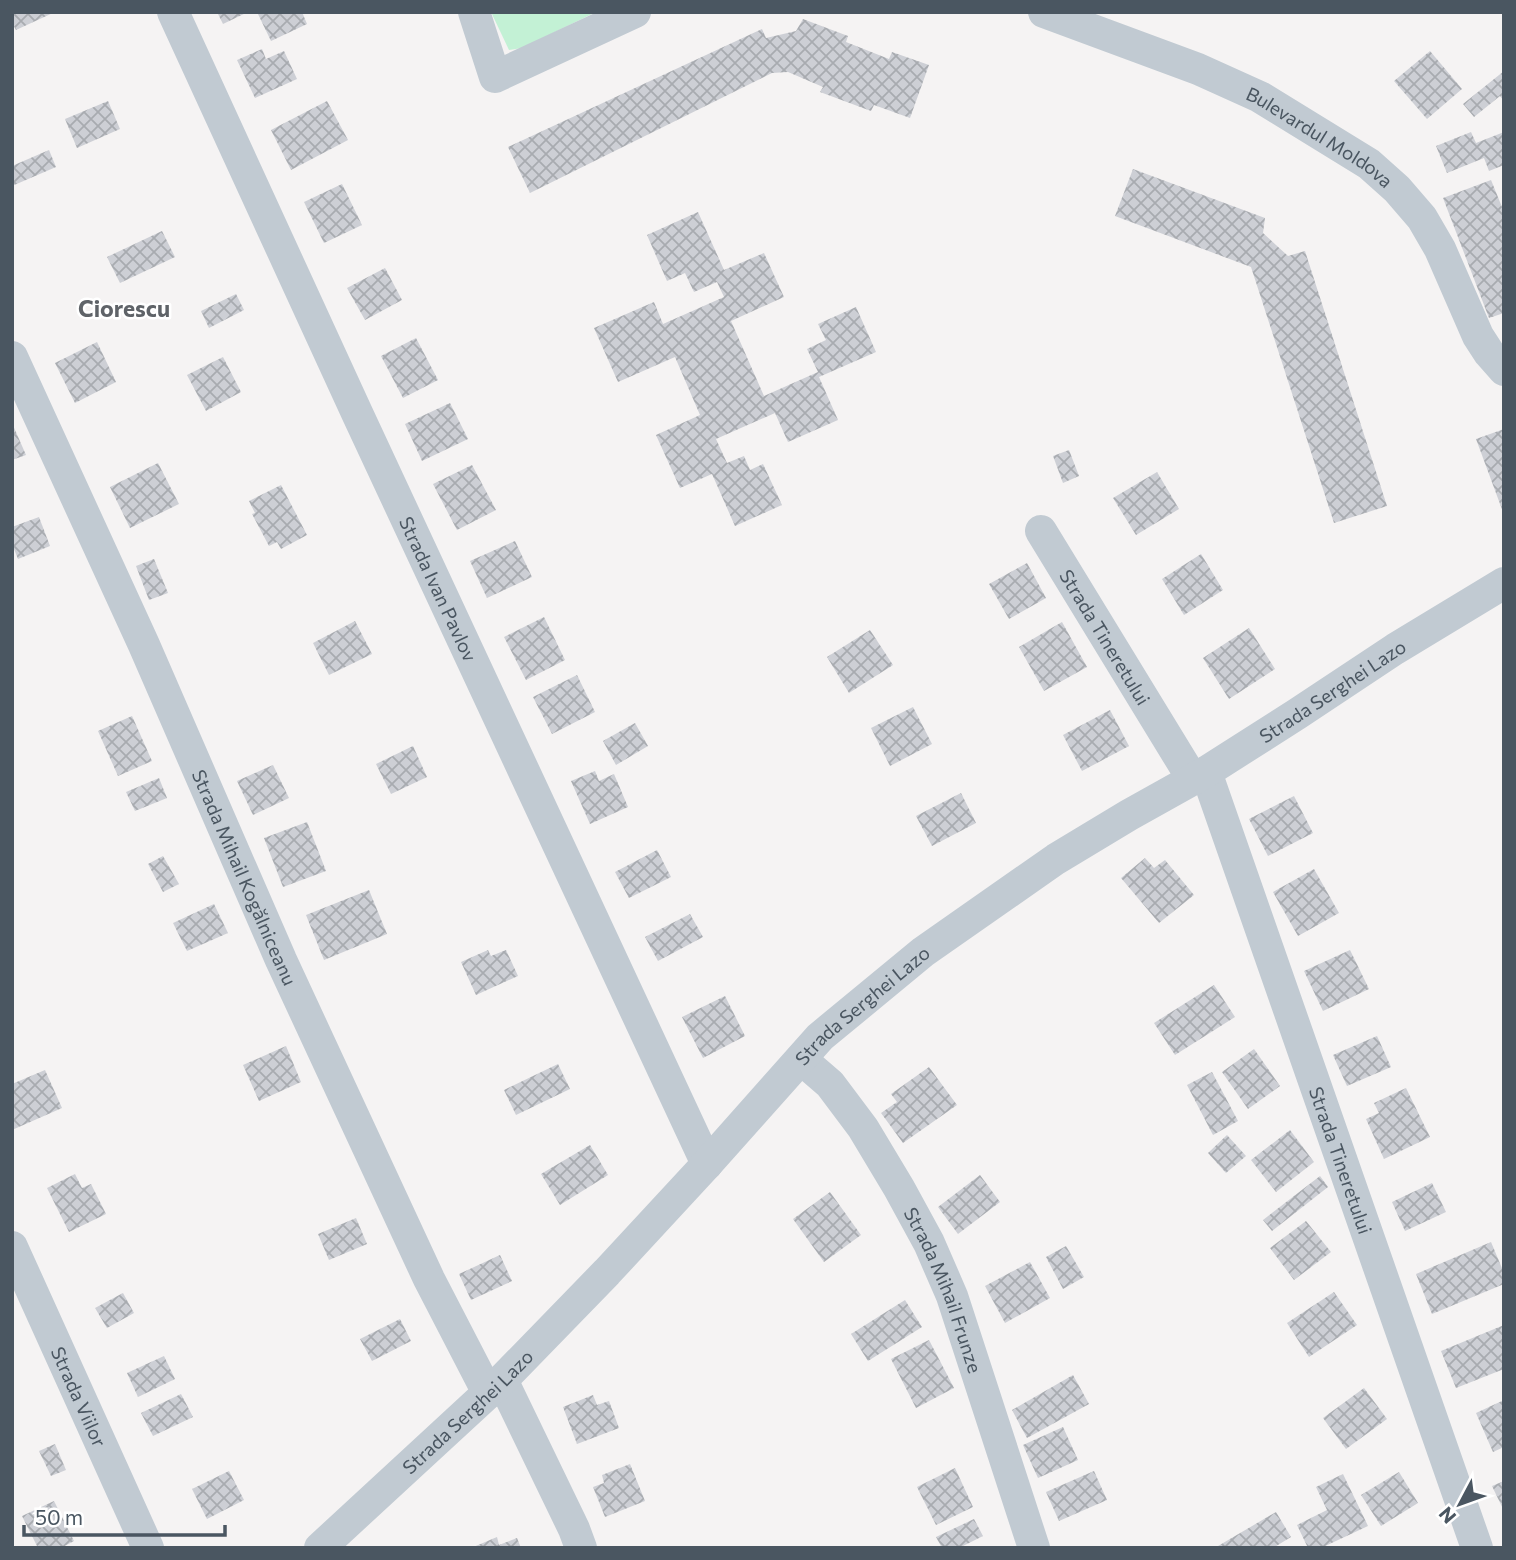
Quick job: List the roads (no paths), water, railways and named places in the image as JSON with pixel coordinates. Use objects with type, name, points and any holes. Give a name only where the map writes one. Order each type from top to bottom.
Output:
[{"type":"street","name":"Strada Ivan Pavlov","points":[[173,12],[356,413],[707,1164]]},
{"type":"street","points":[[474,12],[495,77],[635,12]]},
{"type":"street","name":"Bulevardul Moldova","points":[[1044,12],[1198,69],[1260,97],[1369,164],[1397,189],[1422,218],[1440,249],[1478,336],[1504,370]]},
{"type":"street","name":"Strada Mihail Kogălniceanu","points":[[12,357],[144,645],[287,972],[429,1279],[495,1386],[574,1529],[581,1548]]},
{"type":"street","name":"Strada Tineretului","points":[[1041,531],[1199,775],[1477,1548]]},
{"type":"street","name":"Strada Serghei Lazo","points":[[320,1548],[495,1386],[607,1272],[820,1037],[933,945],[1056,859],[1199,775],[1401,645],[1504,583]]},
{"type":"street","name":"Strada Mihail Frunze","points":[[801,1059],[830,1084],[863,1128],[900,1188],[929,1243],[952,1296],[1034,1548]]},
{"type":"street","name":"Strada Viilor","points":[[12,1247],[148,1548]]},
{"type":"district","name":"Ciorescu","points":[[124,308]]}]
